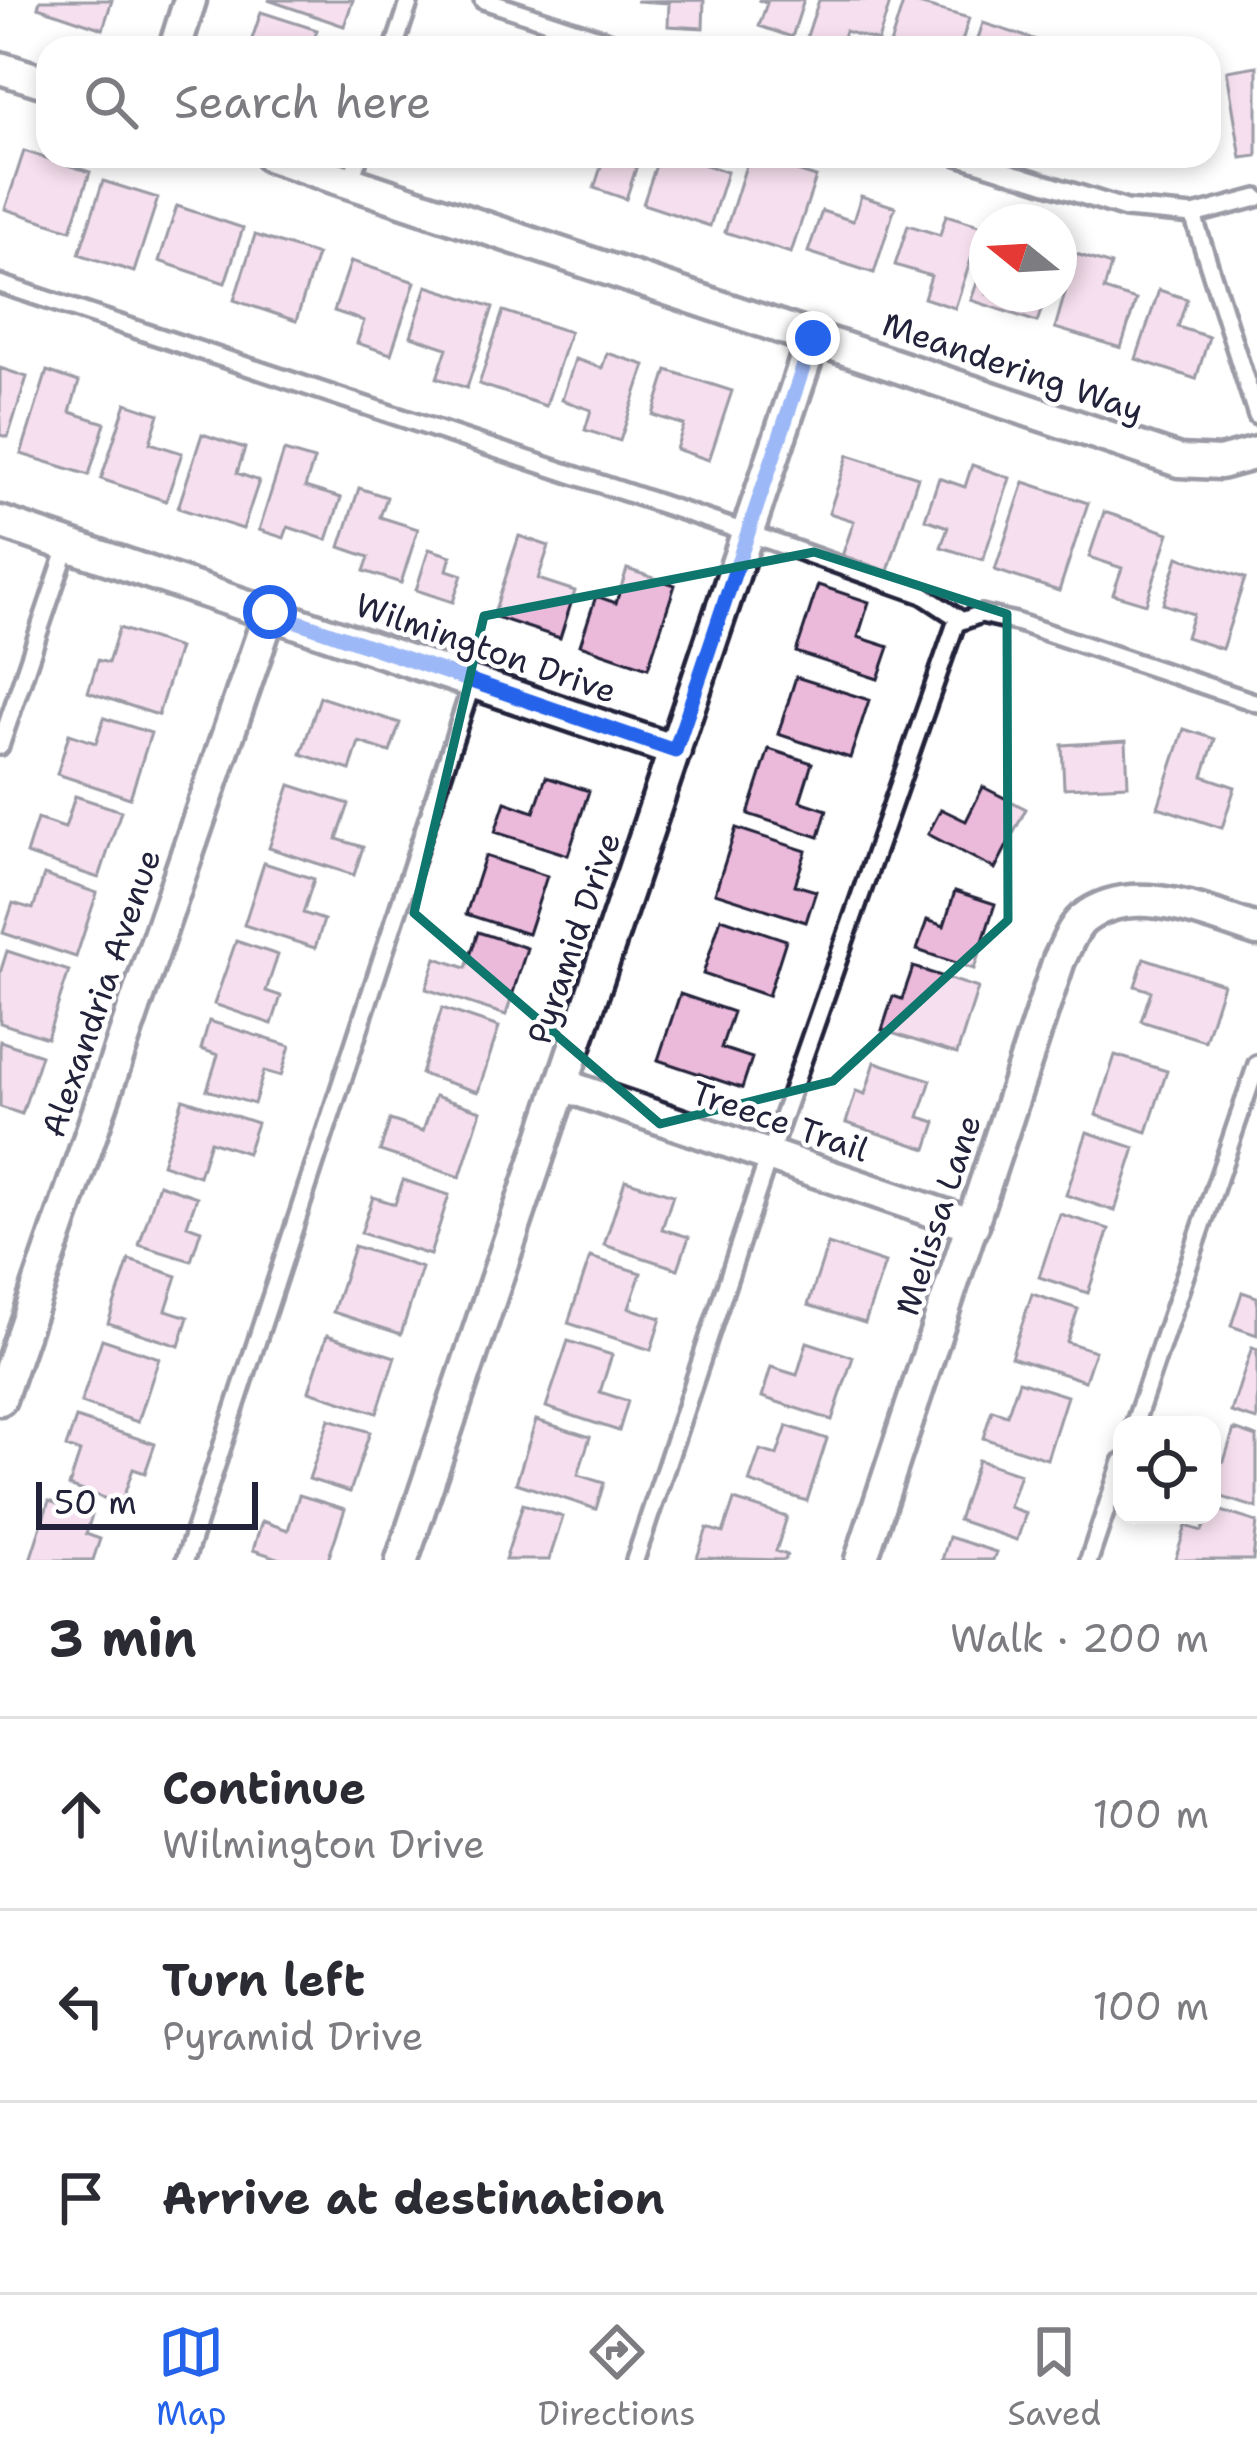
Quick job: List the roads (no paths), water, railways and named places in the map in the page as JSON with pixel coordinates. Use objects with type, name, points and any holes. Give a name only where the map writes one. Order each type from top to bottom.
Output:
[{"type":"street","points":[[179,36],[190,0]]},
{"type":"street","points":[[0,68],[36,79]]},
{"type":"street","name":"Meandering Way","points":[[354,169],[813,338],[1179,461],[1220,463],[1257,453]]},
{"type":"street","name":"Pyramid Drive","points":[[402,1560],[813,338]]},
{"type":"street","name":"Wilmington Drive","points":[[0,522],[675,751]]},
{"type":"street","name":"Alexandria Avenue","points":[[0,1399],[270,612]]},
{"type":"street","name":"Melissa Lane","points":[[861,1560],[1059,961],[1078,922],[1102,907],[1154,901],[1257,930]]},
{"type":"street","name":"Treece Trail","points":[[563,1085],[973,1225]]},
{"type":"lane","points":[[398,36],[410,0]]},
{"type":"lane","points":[[483,0],[592,36]]},
{"type":"lane","points":[[997,168],[1126,208],[1193,215],[1257,198]]},
{"type":"lane","points":[[1193,215],[1257,416]]},
{"type":"lane","points":[[0,284],[748,532],[922,596],[961,620]]},
{"type":"lane","points":[[0,746],[68,545]]},
{"type":"lane","points":[[635,1560],[944,647],[961,620],[981,614],[1016,622],[1257,703]]},
{"type":"lane","points":[[184,1560],[473,681]]},
{"type":"lane","points":[[1137,1416],[1257,1064]]},
{"type":"lane","points":[[1089,1560],[1113,1489]]}]
